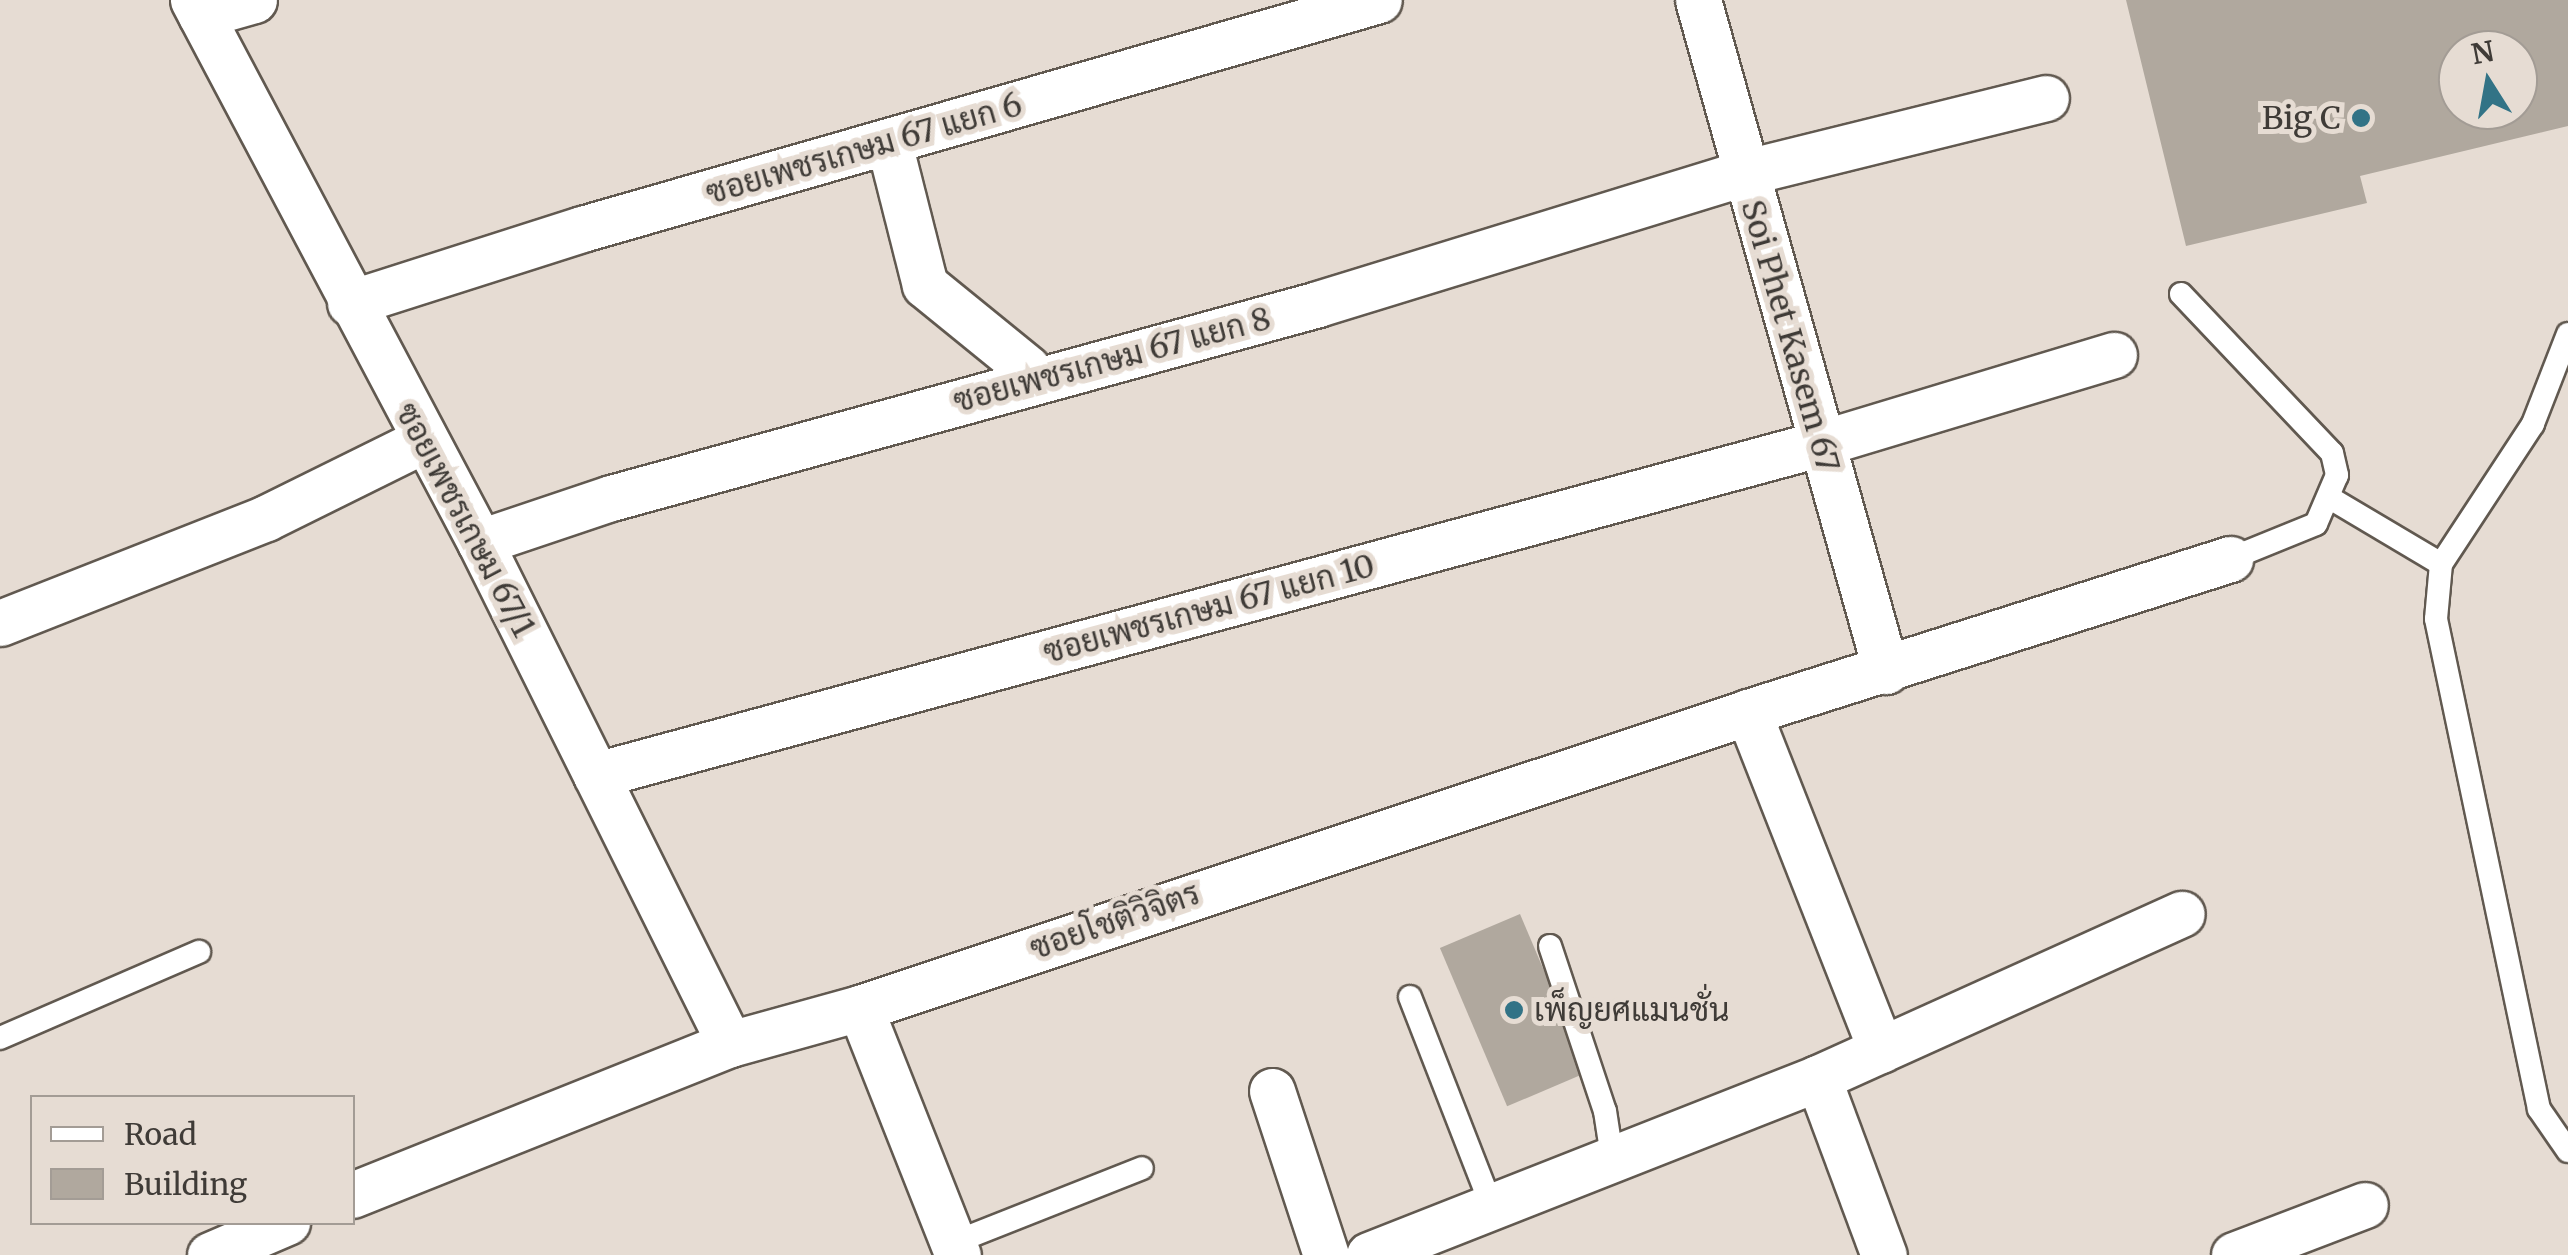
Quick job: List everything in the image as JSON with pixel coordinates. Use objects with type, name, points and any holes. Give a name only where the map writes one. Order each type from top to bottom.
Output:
[{"type":"street","points":[[197,8],[254,0]]},
{"type":"street","name":"ซอยเพชรเกษม 67 แยก 6","points":[[350,303],[1379,0]]},
{"type":"street","name":"Soi Phet Kasem 67","points":[[1698,0],[1742,173],[1886,671]]},
{"type":"street","name":"ซอยเพชรเกษม 67/1","points":[[197,8],[422,440],[480,542],[730,1044]]},
{"type":"street","name":"ซอยเพชรเกษม 67 แยก 8","points":[[480,542],[611,498],[1318,304],[1742,173],[2046,98]]},
{"type":"street","points":[[889,143],[924,286],[1027,368]]},
{"type":"street","name":"ซอยเพชรเกษม 67 แยก 10","points":[[596,775],[1822,443],[2114,355]]},
{"type":"street","points":[[0,623],[266,518],[422,440]]},
{"type":"street","name":"ซอยโชติวิจิตร","points":[[355,1194],[730,1044],[860,1008],[1748,712],[2230,560]]},
{"type":"street","points":[[1748,712],[1881,1050]]},
{"type":"street","points":[[1369,1255],[1492,1210],[1612,1157],[1818,1078],[2182,914]]},
{"type":"street","points":[[860,1008],[955,1249]]},
{"type":"street","points":[[1818,1078],[1884,1255]]},
{"type":"street","points":[[1272,1090],[1326,1255]]},
{"type":"street","points":[[2234,1255],[2365,1205]]},
{"type":"street","points":[[210,1255],[280,1225]]},
{"type":"lane","points":[[2181,294],[2332,453],[2337,474],[2316,524],[2230,560]]},
{"type":"lane","points":[[2568,334],[2534,424],[2441,564],[2436,619],[2514,1007],[2539,1109],[2568,1151]]},
{"type":"lane","points":[[2330,498],[2441,564]]},
{"type":"lane","points":[[1550,946],[1605,1111],[1612,1157]]},
{"type":"lane","points":[[0,1038],[199,952]]},
{"type":"lane","points":[[1410,996],[1492,1210]]},
{"type":"lane","points":[[955,1249],[1142,1168]]},
{"type":"building","name":"Big C","points":[[2126,0],[2568,0],[2568,126],[2360,176],[2367,203],[2186,246]]},
{"type":"building","name":"เพ็ญยศแมนชั่น","points":[[1520,914],[1587,1072],[1507,1106],[1440,948]]},
{"type":"place","name":"Big C","points":[[2361,118]]},
{"type":"place","name":"เพ็ญยศแมนชั่น","points":[[1514,1010]]}]
